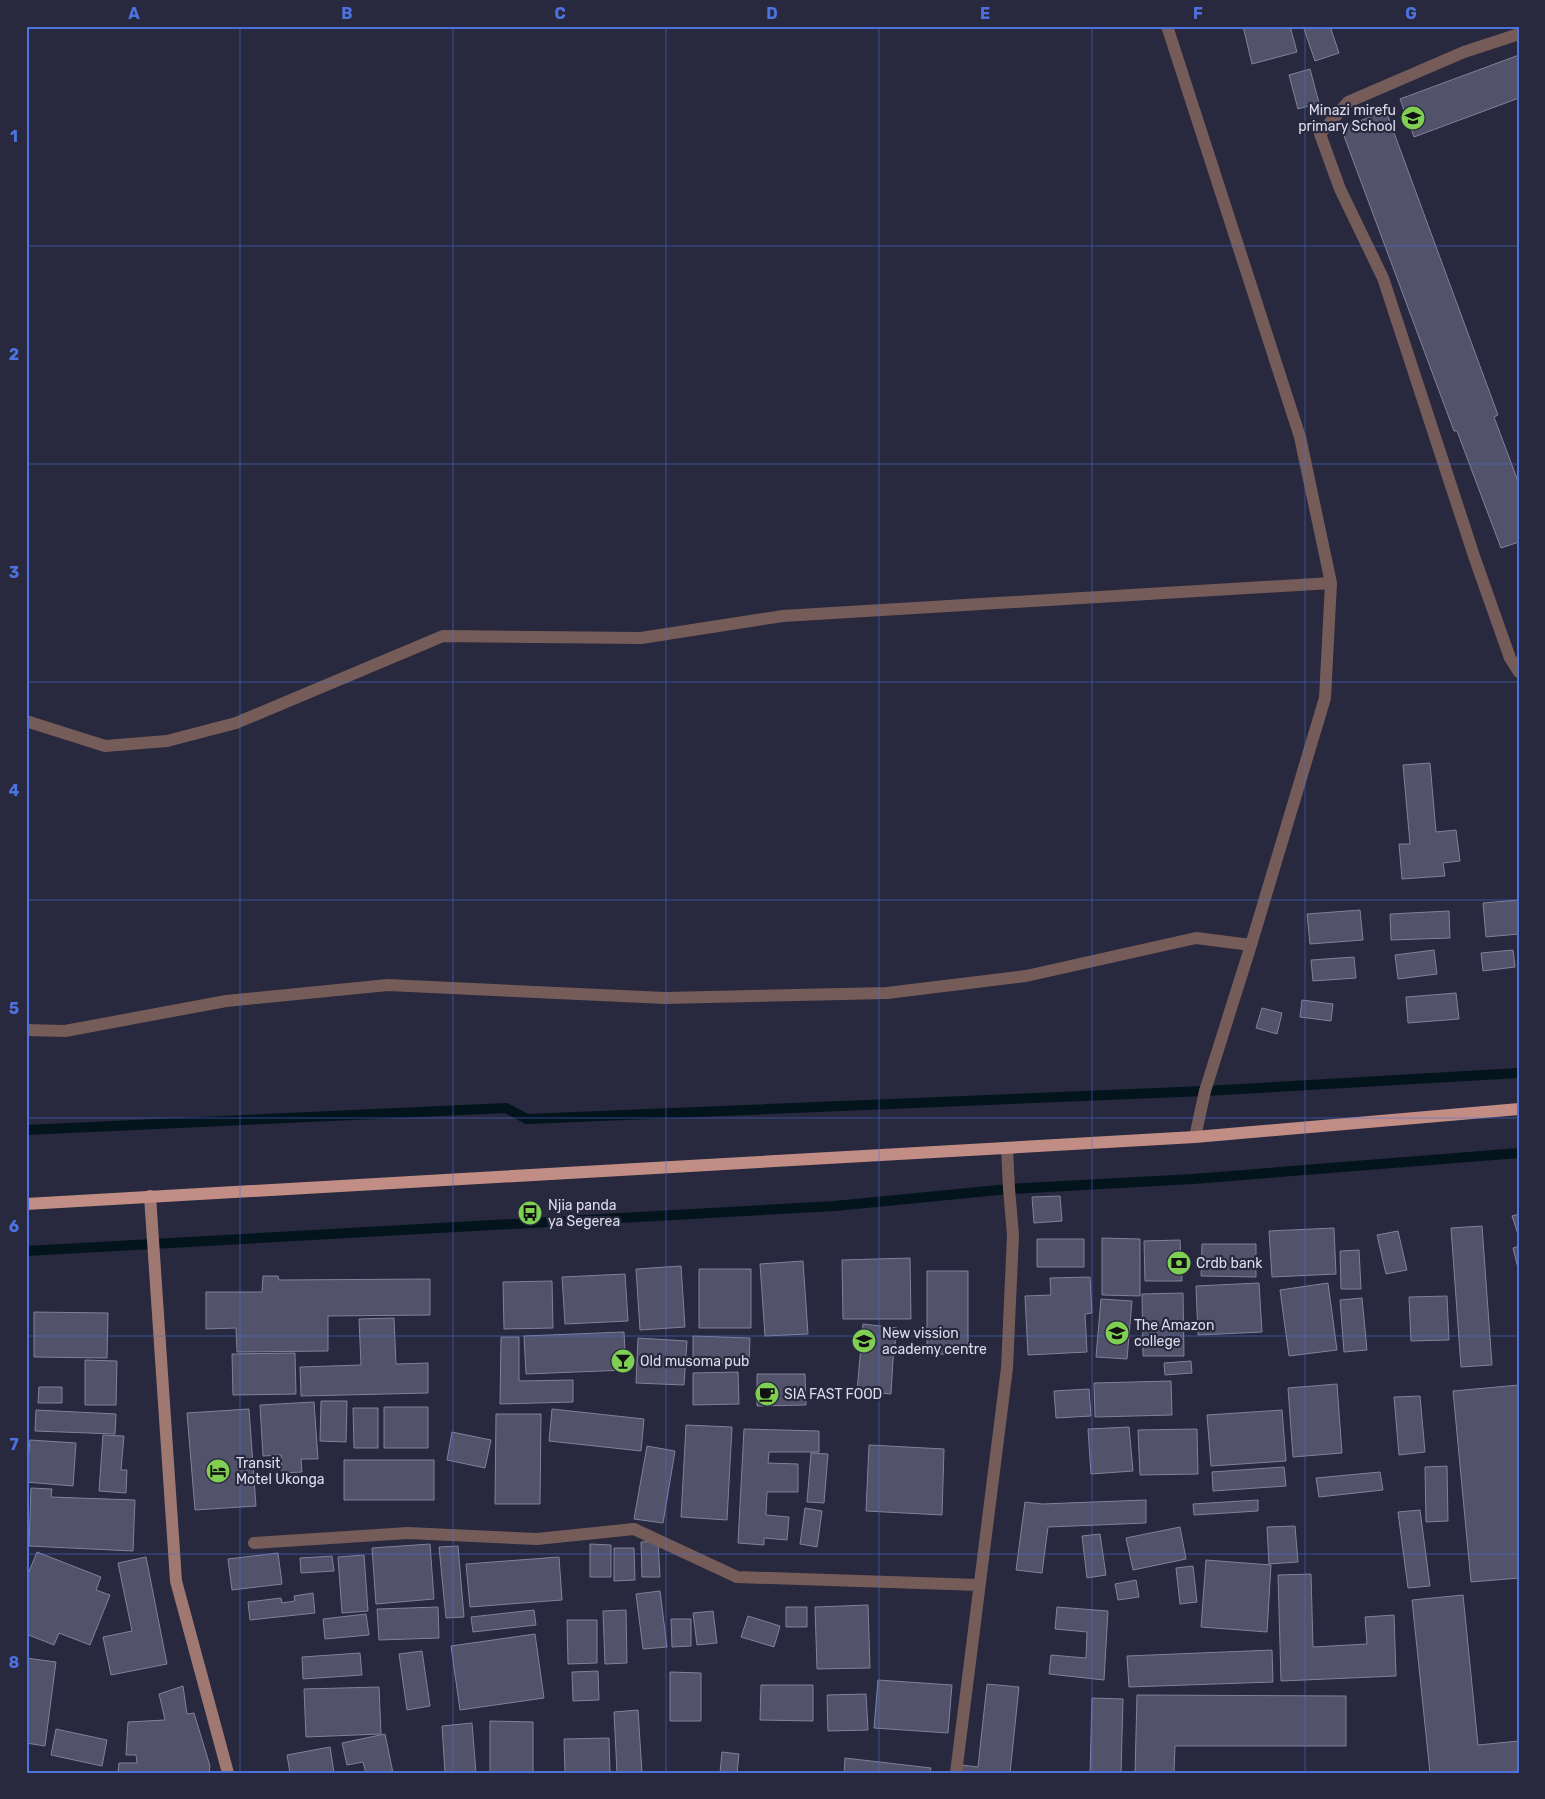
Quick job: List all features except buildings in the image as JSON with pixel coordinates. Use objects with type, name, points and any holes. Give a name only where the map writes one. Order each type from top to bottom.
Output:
[{"type":"main road","points":[[26,1204],[1195,1137],[1519,1109]]},
{"type":"main road","points":[[150,1196],[176,1581],[228,1773]]},
{"type":"street","points":[[1167,26],[1300,436],[1331,584],[1325,698],[1205,1091],[1195,1137]]},
{"type":"street","points":[[1519,34],[1464,52],[1348,102],[1320,134],[1340,190],[1383,278],[1474,559],[1510,658],[1519,672]]},
{"type":"street","points":[[26,721],[104,746],[167,741],[236,723],[443,636],[642,638],[783,616],[1331,584]]},
{"type":"street","points":[[26,1030],[65,1031],[226,1001],[388,985],[666,998],[887,993],[1026,976],[1196,938],[1251,945]]},
{"type":"street","points":[[956,1773],[1007,1368],[1013,1235],[1007,1148]]},
{"type":"street","points":[[254,1543],[408,1533],[537,1539],[634,1529],[737,1577],[979,1585]]},
{"type":"waterway","points":[[26,1130],[506,1108],[527,1119],[1205,1091],[1519,1073]]},
{"type":"waterway","points":[[26,1251],[835,1206],[1009,1189],[1193,1179],[1519,1153]]},
{"type":"place","name":"Minazi mirefu primary School","points":[[1413,118]]},
{"type":"place","name":"Njia panda ya Segerea","points":[[530,1213]]},
{"type":"place","name":"Crdb bank","points":[[1179,1263]]},
{"type":"place","name":"The Amazon college","points":[[1117,1333]]},
{"type":"place","name":"New vission academy centre","points":[[864,1341]]},
{"type":"place","name":"Old musoma pub","points":[[623,1361]]},
{"type":"place","name":"SIA FAST FOOD","points":[[767,1394]]},
{"type":"place","name":"Transit Motel Ukonga","points":[[218,1471]]}]
